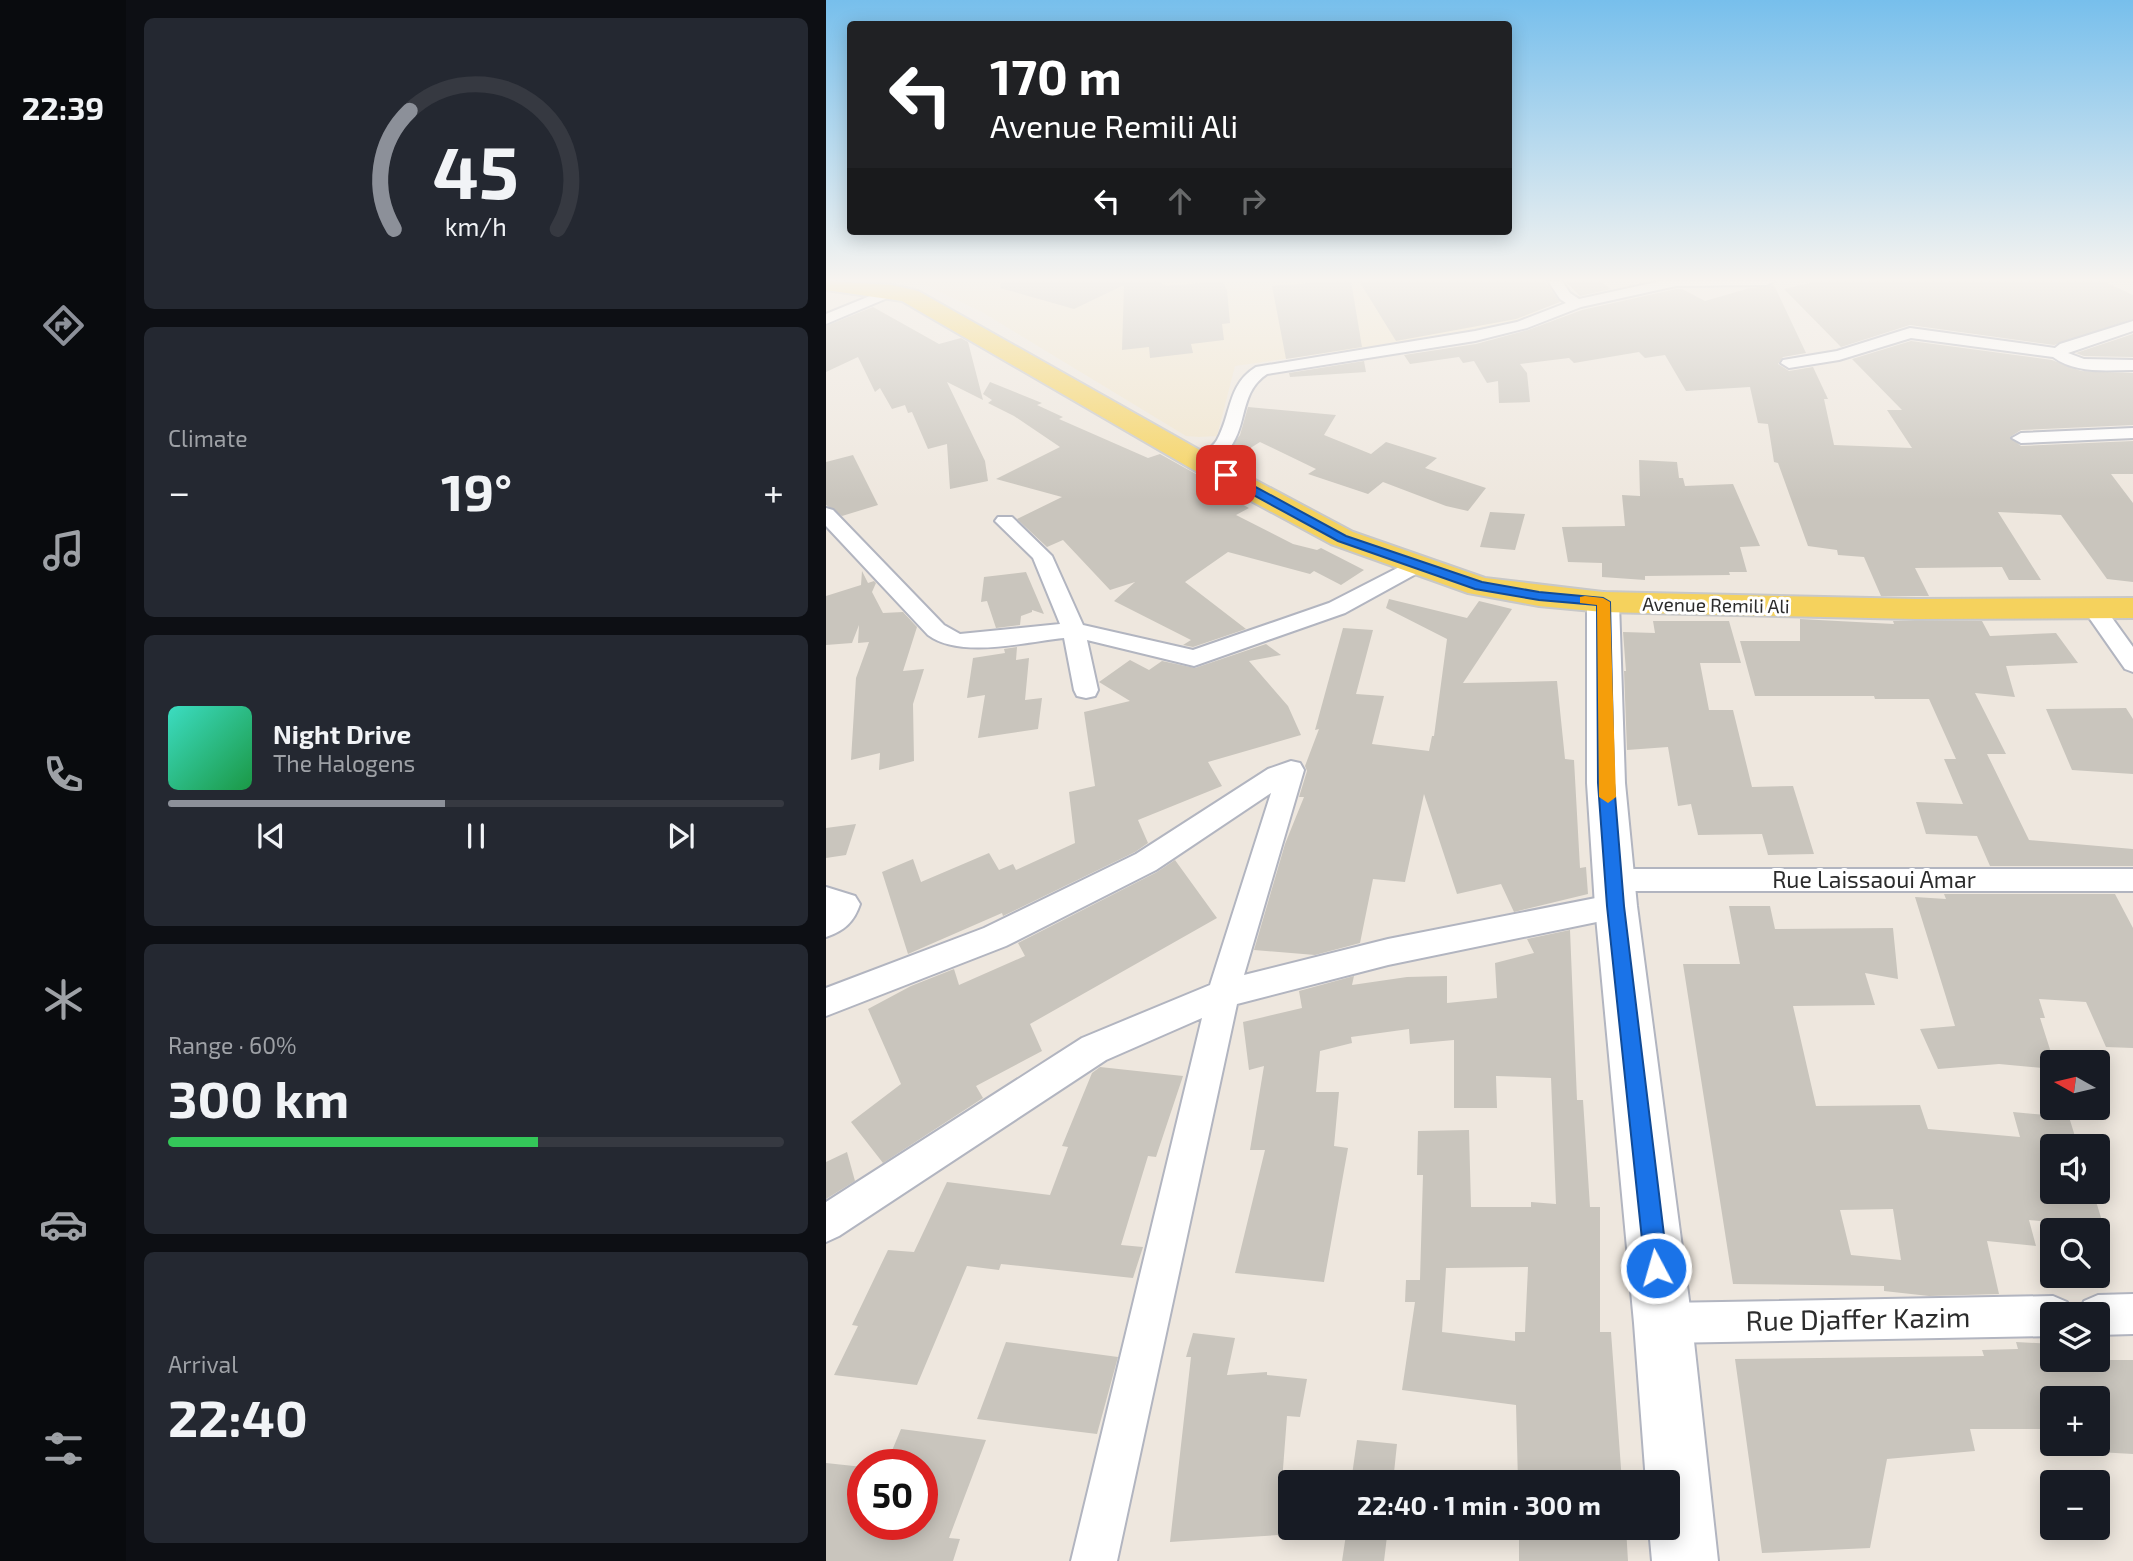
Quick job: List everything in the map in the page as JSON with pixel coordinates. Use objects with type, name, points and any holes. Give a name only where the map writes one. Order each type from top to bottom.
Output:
[{"type":"main road","name":"Avenue Remili Ali","points":[[1011,354],[1202,463],[1342,538],[1479,586],[1539,596],[1603,602],[1916,609],[2133,608]]},
{"type":"main road","points":[[1603,602],[1606,783],[1615,893],[1663,1323],[1685,1561]]},
{"type":"street","points":[[1202,463],[1225,442],[1242,388],[1249,376],[1262,370],[1363,354]]},
{"type":"street","points":[[1789,363],[1843,354]]},
{"type":"street","points":[[2059,354],[2065,360],[2081,364],[2133,365]]},
{"type":"street","points":[[2021,438],[2133,433]]},
{"type":"street","points":[[826,514],[947,638],[977,641],[1073,629],[1194,658],[1337,608],[1418,565]]},
{"type":"street","points":[[1005,522],[1042,556],[1073,629],[1087,690]]},
{"type":"street","points":[[2094,609],[2133,664]]},
{"type":"street","points":[[826,1002],[995,937],[1100,885],[1146,862],[1277,776],[1291,770],[1223,994],[1094,1561]]},
{"type":"street","name":"Rue Laissaoui Amar","points":[[826,1223],[1094,1049],[1223,994],[1615,893],[2129,888]]},
{"type":"street","points":[[826,899],[845,904],[842,914],[826,925]]},
{"type":"street","points":[[2110,1315],[2133,1314]]},
{"type":"street","name":"Rue Djaffer Kazim","points":[[1663,1323],[2040,1315]]},
{"type":"shaded area","points":[[1051,354],[1320,354],[1235,366],[1217,436],[1186,436]]},
{"type":"building","points":[[826,354],[971,354],[983,400],[947,382],[985,461],[988,481],[950,489],[947,444],[928,449],[912,412],[908,413],[905,405],[892,409],[880,388],[875,392],[858,357],[826,372]]},
{"type":"building","points":[[1150,354],[1186,354],[1150,358]]},
{"type":"building","points":[[1285,354],[1319,354],[1286,359]]},
{"type":"building","points":[[1628,354],[1574,363],[1569,358],[1520,364],[1527,373],[1530,402],[1499,403],[1498,381],[1487,383],[1474,361],[1463,363],[1459,357],[1410,364],[1404,355]]},
{"type":"building","points":[[1641,354],[1801,354],[1783,357],[1778,364],[1789,371],[1813,367],[1828,399],[1824,399],[1834,445],[1912,448],[1887,410],[1902,410],[1852,359],[1869,354],[2006,354],[2052,360],[2081,371],[2133,373],[2133,425],[2021,430],[2010,437],[2021,446],[2133,441],[2133,474],[2111,474],[2133,503],[2133,582],[2107,579],[2061,515],[1998,512],[2041,580],[2009,580],[2002,567],[1915,568],[1929,596],[1881,596],[1864,557],[1838,555],[1837,550],[1808,546],[1778,463],[1774,462],[1768,424],[1758,423],[1750,387],[1686,391],[1665,355],[1645,358]]},
{"type":"building","points":[[2078,354],[2133,354],[2133,357]]},
{"type":"building","points":[[1364,361],[1366,372],[1290,377],[1289,373]]},
{"type":"building","points":[[990,382],[1042,403],[1037,405],[1063,417],[1059,419],[1148,458],[1160,454],[1249,508],[1236,515],[1293,544],[1317,550],[1321,548],[1364,570],[1341,585],[1314,571],[1310,574],[1228,552],[1185,582],[1246,629],[1193,647],[1183,645],[1191,640],[1114,601],[1135,582],[1110,590],[1063,540],[1047,547],[1017,519],[1062,497],[996,479],[1060,447],[1014,416],[988,403],[992,400],[983,394]]},
{"type":"building","points":[[1248,407],[1336,415],[1324,435],[1371,454],[1386,442],[1437,458],[1425,468],[1486,488],[1468,511],[1446,506],[1383,482],[1368,494],[1308,474],[1316,469],[1260,442],[1228,462],[1222,459],[1240,435]]},
{"type":"building","points":[[853,455],[878,505],[842,516],[826,505],[826,462]]},
{"type":"building","points":[[1639,460],[1677,462],[1679,478],[1683,478],[1685,486],[1733,484],[1760,546],[1740,547],[1747,572],[1729,572],[1730,575],[1645,576],[1645,580],[1602,577],[1602,563],[1568,562],[1562,527],[1625,526],[1622,495],[1640,496]]},
{"type":"building","points":[[1490,512],[1525,514],[1515,550],[1480,547]]},
{"type":"building","points":[[862,571],[868,583],[876,583],[872,592],[883,613],[903,612],[917,627],[903,671],[924,669],[913,704],[914,761],[879,770],[880,753],[851,760],[856,678],[869,642],[858,643],[859,625],[852,643],[826,645],[826,596],[861,585]]},
{"type":"building","points":[[1026,572],[1044,614],[1032,610],[1021,616],[1020,625],[996,628],[987,601],[981,602],[984,577]]},
{"type":"building","points":[[1389,599],[1467,618],[1479,601],[1512,609],[1463,683],[1557,681],[1565,759],[1574,760],[1580,868],[1586,867],[1588,894],[1514,912],[1501,884],[1457,894],[1424,794],[1405,882],[1373,879],[1360,943],[1315,955],[1254,950],[1285,844],[1304,797],[1299,797],[1307,771],[1305,766],[1319,729],[1315,730],[1343,628],[1373,630],[1356,694],[1384,696],[1372,744],[1429,751],[1434,736],[1447,639],[1386,608]]},
{"type":"building","points":[[1800,619],[1894,624],[1893,621],[1982,621],[1990,636],[2056,633],[2078,663],[2006,666],[2015,697],[1975,693],[2006,754],[1987,754],[2029,840],[2133,849],[2133,866],[1990,866],[1977,836],[1926,834],[1916,802],[1963,804],[1944,759],[1956,759],[1929,699],[1755,696],[1740,641],[1800,641]]},
{"type":"building","points":[[1653,621],[1729,621],[1741,663],[1700,663],[1709,710],[1733,710],[1752,787],[1793,786],[1814,854],[1768,855],[1762,834],[1698,835],[1691,804],[1678,806],[1668,747],[1627,750],[1623,632],[1655,633]]},
{"type":"building","points":[[1266,644],[1281,655],[1249,661],[1288,706],[1301,735],[1208,762],[1222,786],[1138,820],[1148,843],[1135,852],[1003,916],[1002,913],[908,954],[882,872],[913,859],[921,882],[989,853],[999,870],[1013,864],[1016,870],[1075,843],[1069,792],[1095,786],[1084,712],[1130,701],[1099,682],[1130,660],[1149,670],[1162,661],[1195,668]]},
{"type":"building","points":[[1017,647],[1016,660],[1029,658],[1025,700],[1042,698],[1038,729],[978,738],[985,695],[967,698],[973,658],[1005,653],[1004,649]]},
{"type":"building","points":[[2126,708],[2133,719],[2133,774],[2072,770],[2046,709]]},
{"type":"building","points":[[856,824],[846,855],[826,858],[826,828]]},
{"type":"building","points":[[1175,860],[1217,918],[1030,1024],[1042,1051],[976,1086],[983,1098],[883,1163],[851,1122],[901,1084],[868,1009],[911,986],[954,969],[959,985],[1025,956],[1018,943],[1157,872]]},
{"type":"building","points":[[1944,894],[2115,894],[2133,928],[2133,1048],[2106,1047],[2086,1002],[2039,999],[2045,1018],[2040,1018],[2050,1050],[2040,1050],[2040,1068],[1999,1064],[1938,1069],[1920,1029],[1955,1026],[1915,897],[1946,899]]},
{"type":"building","points":[[1729,906],[1770,906],[1775,929],[1893,928],[1898,979],[1865,973],[1875,1005],[1793,1006],[1816,1106],[1920,1105],[1928,1129],[2020,1137],[2013,1112],[2040,1114],[2040,1120],[2070,1120],[2074,1134],[2040,1134],[2040,1204],[2097,1204],[2101,1218],[2029,1220],[2036,1246],[1987,1241],[1999,1294],[1929,1296],[1884,1291],[1884,1286],[1733,1284],[1683,964],[1740,964]],"holes":[[[1893,1209],[1901,1260],[1851,1255],[1840,1210]]]},
{"type":"building","points":[[1570,930],[1577,1100],[1583,1100],[1590,1207],[1600,1207],[1600,1332],[1611,1332],[1621,1470],[1518,1470],[1516,1405],[1402,1390],[1415,1302],[1405,1302],[1406,1280],[1420,1280],[1423,1175],[1417,1175],[1418,1131],[1469,1130],[1471,1207],[1531,1207],[1531,1202],[1556,1204],[1551,1078],[1496,1076],[1497,1108],[1454,1108],[1454,1040],[1410,1044],[1409,1029],[1351,1037],[1352,1043],[1320,1051],[1316,1092],[1339,1092],[1334,1146],[1348,1148],[1324,1282],[1235,1273],[1265,1150],[1250,1150],[1264,1066],[1249,1070],[1243,1022],[1302,1008],[1299,991],[1354,976],[1352,985],[1407,977],[1447,976],[1447,1003],[1497,998],[1495,963],[1534,953],[1527,939]],"holes":[[[1528,1267],[1525,1332],[1515,1332],[1515,1341],[1442,1332],[1446,1268]]]},
{"type":"building","points":[[1100,1067],[1183,1076],[1156,1157],[1148,1156],[1121,1245],[1143,1247],[1133,1278],[1001,1264],[999,1270],[967,1266],[917,1385],[834,1375],[858,1326],[852,1325],[888,1250],[914,1252],[947,1182],[1050,1195],[1068,1147],[1062,1146],[1092,1073]]},
{"type":"building","points":[[847,1152],[855,1181],[826,1199],[826,1162]]},
{"type":"building","points":[[1193,1333],[1235,1338],[1227,1375],[1267,1372],[1267,1375],[1307,1379],[1300,1417],[1287,1416],[1283,1470],[1278,1470],[1278,1535],[1170,1542],[1191,1357],[1186,1357]]},
{"type":"building","points":[[1006,1342],[1118,1357],[1097,1434],[977,1419]]},
{"type":"building","points":[[2016,1342],[2040,1343],[2040,1372],[2110,1372],[2110,1360],[2133,1360],[2133,1454],[2110,1453],[2110,1386],[2040,1386],[2040,1429],[1970,1429],[1975,1451],[1887,1459],[1870,1548],[1762,1553],[1735,1359],[1984,1356],[1982,1350],[2018,1349]]},
{"type":"building","points":[[901,1429],[986,1440],[949,1538],[960,1539],[953,1561],[826,1561],[826,1463],[847,1465],[847,1540],[938,1540],[938,1449],[893,1449]]},
{"type":"building","points":[[1357,1440],[1397,1444],[1394,1470],[1353,1470]]},
{"type":"building","points":[[1345,1540],[1387,1540],[1384,1561],[1342,1561]]},
{"type":"building","points":[[1519,1540],[1627,1540],[1628,1561],[1519,1561]]},
{"type":"slow traffic","points":[[1585,600],[1603,602],[1608,797]]},
{"type":"route","points":[[1226,475],[1342,538],[1479,586],[1539,596],[1603,602],[1606,783],[1616,906],[1656,1268]]}]
